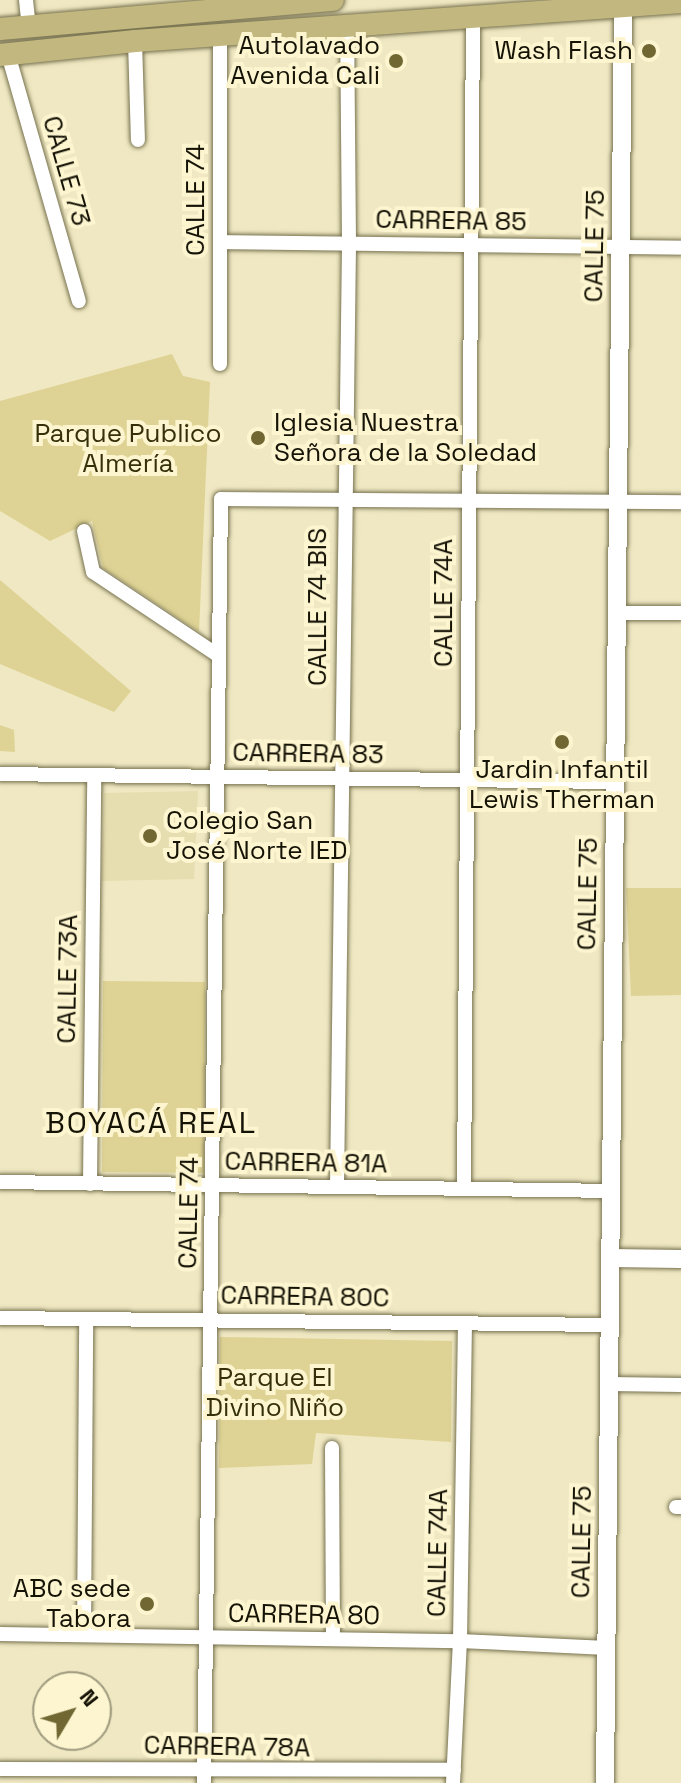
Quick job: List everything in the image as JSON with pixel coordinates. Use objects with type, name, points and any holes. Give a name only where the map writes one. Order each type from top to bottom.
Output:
[{"type":"main road","points":[[0,29],[265,3],[333,0]]},
{"type":"main road","points":[[4,55],[135,41],[473,17],[595,4],[623,6],[681,2]]},
{"type":"street","points":[[26,0],[29,27]]},
{"type":"street","name":"CALLE 75","points":[[605,1783],[623,6]]},
{"type":"street","name":"CALLE 74A","points":[[464,1189],[473,17]]},
{"type":"street","name":"CALLE 74 BIS","points":[[337,1187],[343,498],[349,243],[347,26]]},
{"type":"street","name":"CALLE 74","points":[[220,36],[220,364]]},
{"type":"street","points":[[135,41],[138,140]]},
{"type":"street","name":"CALLE 73","points":[[4,55],[79,301]]},
{"type":"street","name":"CARRERA 85","points":[[220,242],[681,248]]},
{"type":"street","points":[[343,498],[681,502]]},
{"type":"street","name":"CALLE 74","points":[[204,1776],[221,499],[343,498]]},
{"type":"street","points":[[84,531],[93,572],[219,656]]},
{"type":"street","points":[[617,613],[681,613]]},
{"type":"street","name":"CARRERA 83","points":[[0,774],[615,782]]},
{"type":"street","name":"CALLE 73A","points":[[90,1184],[94,775]]},
{"type":"street","name":"CARRERA 81A","points":[[0,1182],[611,1191]]},
{"type":"street","points":[[611,1258],[681,1259]]},
{"type":"street","name":"CARRERA 80C","points":[[0,1318],[86,1322],[211,1320],[610,1325]]},
{"type":"street","points":[[84,1635],[86,1322]]},
{"type":"street","name":"CALLE 74A","points":[[454,1777],[460,1641],[465,1323]]},
{"type":"street","points":[[609,1384],[681,1385]]},
{"type":"street","points":[[332,1448],[333,1639]]},
{"type":"street","name":"CARRERA 80","points":[[0,1634],[460,1641],[607,1648]]},
{"type":"street","name":"CARRERA 78A","points":[[0,1769],[77,1776],[454,1777]]},
{"type":"shaded area","name":"Colegio San José Norte IED","points":[[198,791],[194,879],[102,881],[104,793]]},
{"type":"green space","name":"Parque Publico Almería","points":[[172,354],[183,376],[210,382],[199,632],[103,568],[92,521],[50,541],[0,511],[0,401]]},
{"type":"green space","points":[[0,580],[131,691],[114,712],[0,664]]},
{"type":"green space","points":[[0,725],[14,730],[15,752],[0,751]]},
{"type":"green space","points":[[626,888],[681,888],[681,995],[631,996]]},
{"type":"green space","points":[[103,981],[205,982],[204,1173],[102,1172]]},
{"type":"green space","name":"Parque El Divino Niño","points":[[220,1337],[452,1341],[451,1442],[316,1433],[312,1464],[219,1468]]},
{"type":"place","name":"Wash Flash","points":[[649,51]]},
{"type":"place","name":"Autolavado Avenida Cali","points":[[396,61]]},
{"type":"place","name":"Iglesia Nuestra Señora de la Soledad","points":[[258,438]]},
{"type":"place","name":"Jardin Infantil Lewis Therman","points":[[562,742]]},
{"type":"place","name":"Colegio San José Norte IED","points":[[150,836]]},
{"type":"place","name":"ABC sede Tabora","points":[[147,1604]]},
{"type":"district","name":"BOYACÁ REAL","points":[[151,1123]]}]
